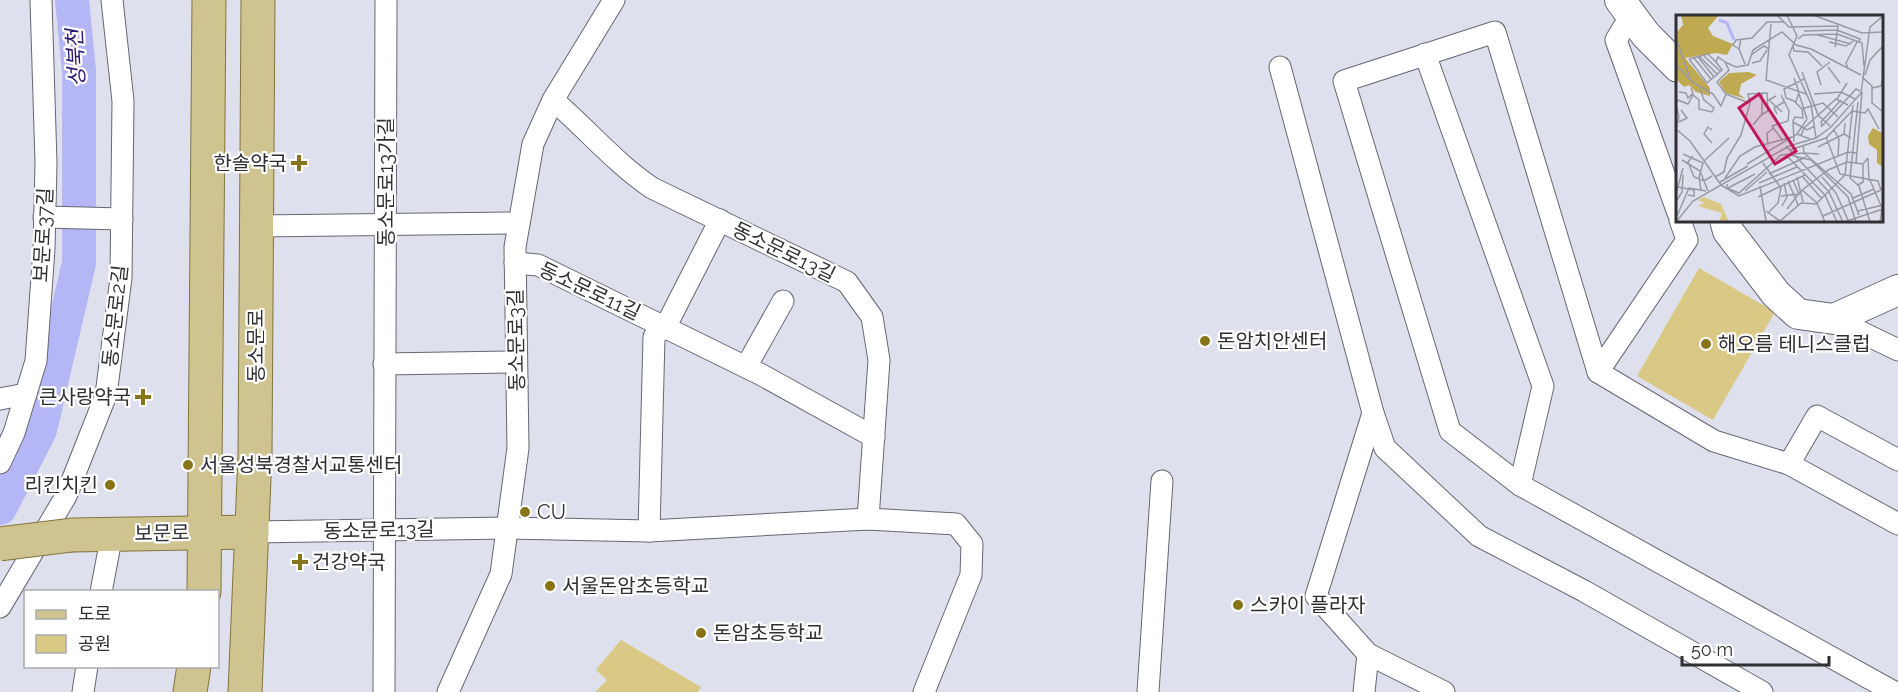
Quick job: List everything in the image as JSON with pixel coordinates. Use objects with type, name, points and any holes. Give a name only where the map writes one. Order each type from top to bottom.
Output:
[{"type":"main road","points":[[204,590],[209,0]]},
{"type":"main road","name":"동소문로","points":[[246,692],[252,594],[256,414],[258,0]]},
{"type":"main road","name":"보문로","points":[[0,544],[72,535],[252,532]]},
{"type":"main road","points":[[190,692],[194,668]]},
{"type":"street","name":"보문로37길","points":[[0,463],[14,433],[36,361],[44,217],[45,92],[41,0]]},
{"type":"street","name":"동소문로2길","points":[[0,607],[66,496],[106,395],[121,278],[122,219],[123,101],[112,0]]},
{"type":"street","name":"동소문로13가길","points":[[384,692],[386,0]]},
{"type":"street","name":"동소문로3길","points":[[448,692],[501,574],[518,448],[515,263],[519,223],[533,144],[553,100],[614,0]]},
{"type":"street","points":[[1625,8],[1646,35],[1676,65]]},
{"type":"street","points":[[1625,8],[1616,40],[1676,210]]},
{"type":"street","points":[[1894,692],[1520,485],[1450,431],[1344,81],[1495,32],[1598,372],[1714,441],[1789,464],[1898,524]]},
{"type":"street","points":[[1425,54],[1543,386],[1520,485]]},
{"type":"street","points":[[1280,67],[1372,413],[1384,448],[1479,536],[1584,591],[1762,692]]},
{"type":"street","name":"동소문로13길","points":[[553,100],[580,123],[625,169],[652,188],[847,282],[872,317],[879,360],[867,519]]},
{"type":"street","points":[[44,217],[122,219]]},
{"type":"street","name":"동소문로11길","points":[[664,326],[720,220]]},
{"type":"street","points":[[1598,372],[1687,240],[1681,222]]},
{"type":"street","points":[[1726,222],[1728,231],[1776,294],[1798,314],[1834,319],[1898,350]]},
{"type":"street","points":[[257,226],[519,223]]},
{"type":"street","name":"동소문로11길","points":[[515,263],[538,265],[664,326],[746,367],[874,437]]},
{"type":"street","points":[[1834,319],[1898,290]]},
{"type":"street","points":[[746,367],[783,301]]},
{"type":"street","points":[[650,531],[654,338],[664,326]]},
{"type":"street","points":[[384,364],[516,362]]},
{"type":"street","points":[[0,399],[26,394]]},
{"type":"street","points":[[1372,413],[1316,596],[1368,654],[1444,692]]},
{"type":"street","points":[[1789,464],[1817,416],[1898,460]]},
{"type":"street","points":[[1148,692],[1162,481]]},
{"type":"street","name":"동소문로13길","points":[[252,532],[507,528],[650,531],[867,519],[956,524],[972,544],[971,575],[924,692]]},
{"type":"street","points":[[101,590],[112,534]]},
{"type":"street","points":[[1364,692],[1368,654]]},
{"type":"street","points":[[83,692],[87,668]]},
{"type":"green space","name":"해오름 테니스클럽","points":[[1699,268],[1775,312],[1713,420],[1637,376]]},
{"type":"green space","points":[[621,640],[701,687],[698,692],[595,692],[607,680],[596,670]]},
{"type":"waterway","name":"성북천","points":[[0,508],[40,430],[79,263],[79,71],[72,0]]},
{"type":"place","name":"한솔약국","points":[[299,163]]},
{"type":"place","name":"돈암치안센터","points":[[1205,341]]},
{"type":"place","name":"해오름 테니스클럽","points":[[1706,344]]},
{"type":"place","name":"큰사랑약국","points":[[143,397]]},
{"type":"place","name":"서울성북경찰서교통센터","points":[[188,465]]},
{"type":"place","name":"리킨치킨","points":[[110,485]]},
{"type":"place","name":"CU","points":[[525,512]]},
{"type":"place","name":"건강약국","points":[[300,562]]},
{"type":"place","name":"서울돈암초등학교","points":[[550,586]]},
{"type":"place","name":"스카이 플라자","points":[[1238,605]]},
{"type":"place","name":"돈암초등학교","points":[[701,633]]}]
